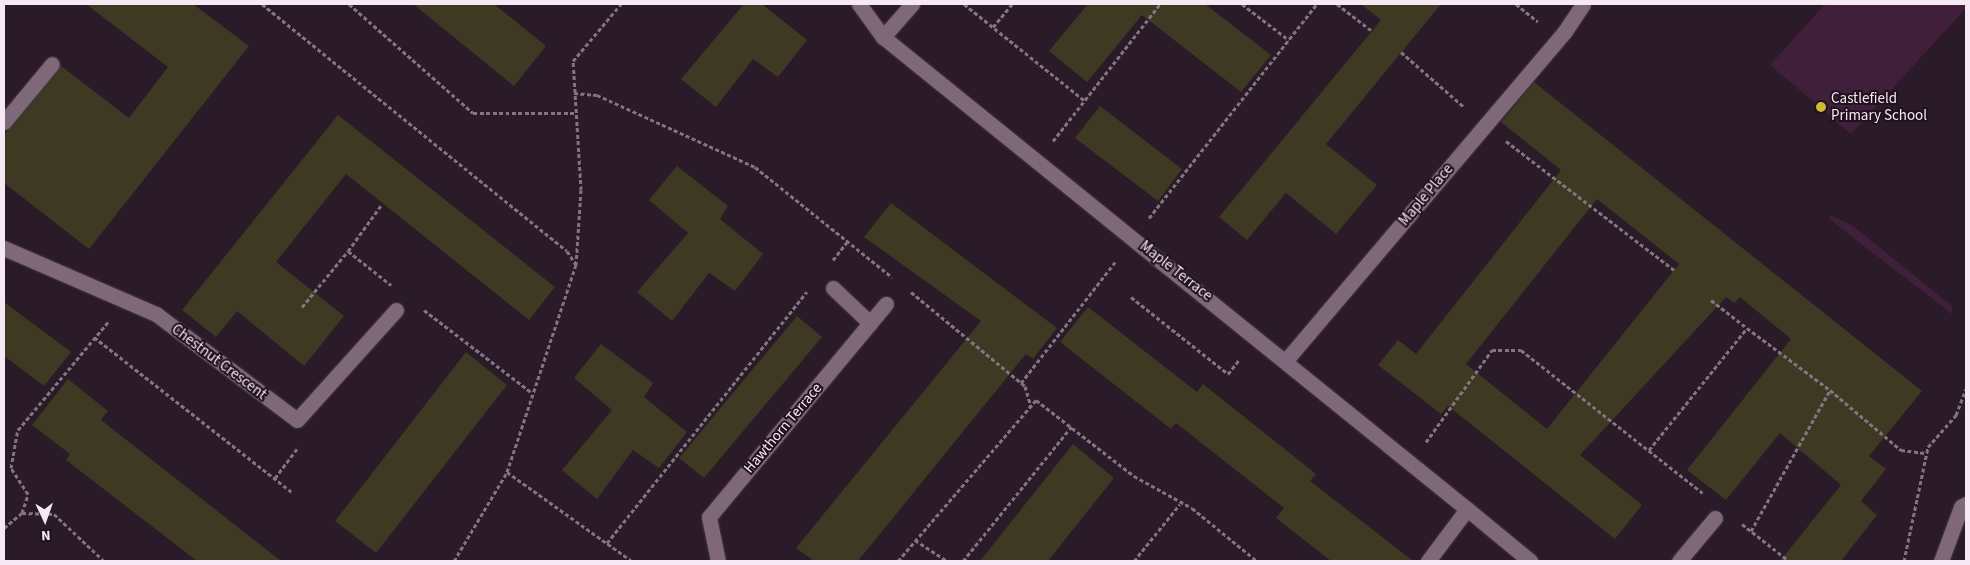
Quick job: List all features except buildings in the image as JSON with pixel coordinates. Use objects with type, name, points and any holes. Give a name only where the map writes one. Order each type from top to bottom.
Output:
[{"type":"street","name":"Maple Terrace","points":[[859,4],[883,37],[1287,359],[1530,561]]},
{"type":"street","points":[[883,37],[912,4]]},
{"type":"street","name":"Maple Place","points":[[1287,359],[1565,30],[1583,4]]},
{"type":"street","points":[[4,122],[52,64]]},
{"type":"street","name":"Chestnut Crescent","points":[[4,248],[156,314],[297,420]]},
{"type":"street","points":[[832,288],[870,323]]},
{"type":"street","name":"Hawthorn Terrace","points":[[718,561],[709,517],[886,304]]},
{"type":"street","points":[[297,420],[396,310]]},
{"type":"street","points":[[1941,561],[1961,507],[1966,504]]},
{"type":"street","points":[[1428,561],[1467,509]]},
{"type":"street","points":[[1679,561],[1715,518]]},
{"type":"path","points":[[262,4],[567,251],[576,266]]},
{"type":"path","points":[[349,4],[473,113],[576,113]]},
{"type":"path","points":[[454,561],[507,472],[576,266],[581,190],[573,61],[621,4]]},
{"type":"path","points":[[964,4],[1085,101]]},
{"type":"path","points":[[993,27],[1012,4]]},
{"type":"path","points":[[1038,161],[1160,4]]},
{"type":"path","points":[[1242,4],[1289,41]]},
{"type":"path","points":[[1021,383],[1317,4]]},
{"type":"path","points":[[1337,4],[1372,31]]},
{"type":"path","points":[[1401,52],[1485,125],[1674,270]]},
{"type":"path","points":[[574,93],[597,95],[755,167],[899,282]]},
{"type":"path","points":[[348,250],[382,204]]},
{"type":"path","points":[[831,263],[848,241]]},
{"type":"path","points":[[607,543],[813,285]]},
{"type":"path","points":[[903,285],[1021,383],[1030,407]]},
{"type":"path","points":[[1131,297],[1228,374],[1258,336]]},
{"type":"path","points":[[1711,300],[1830,390],[1901,450],[1927,453]]},
{"type":"path","points":[[4,528],[22,513],[28,494],[11,468],[18,430],[112,316]]},
{"type":"path","points":[[1649,450],[1747,328]]},
{"type":"path","points":[[94,337],[292,492]]},
{"type":"path","points":[[1411,462],[1492,350],[1521,350],[1708,497]]},
{"type":"path","points":[[1904,561],[1927,453],[1956,415],[1966,389]]},
{"type":"path","points":[[1751,531],[1830,390]]},
{"type":"path","points":[[898,561],[1036,400],[1072,426],[1134,476],[1180,504],[1192,508],[1257,561]]},
{"type":"path","points":[[274,478],[298,447],[297,420]]},
{"type":"path","points":[[963,561],[1072,426]]},
{"type":"path","points":[[507,472],[632,561]]},
{"type":"path","points":[[1134,561],[1180,504]]},
{"type":"path","points":[[22,513],[54,514],[104,561]]},
{"type":"path","points":[[1737,520],[1789,561]]},
{"type":"path","points":[[915,540],[947,561]]},
{"type":"shaded area","points":[[1825,4],[1966,4],[1966,8],[1851,134],[1770,65]]},
{"type":"shaded area","points":[[1830,215],[1852,225],[1952,306],[1952,314],[1830,220]]},
{"type":"place","name":"Castlefield Primary School","points":[[1821,107]]}]
